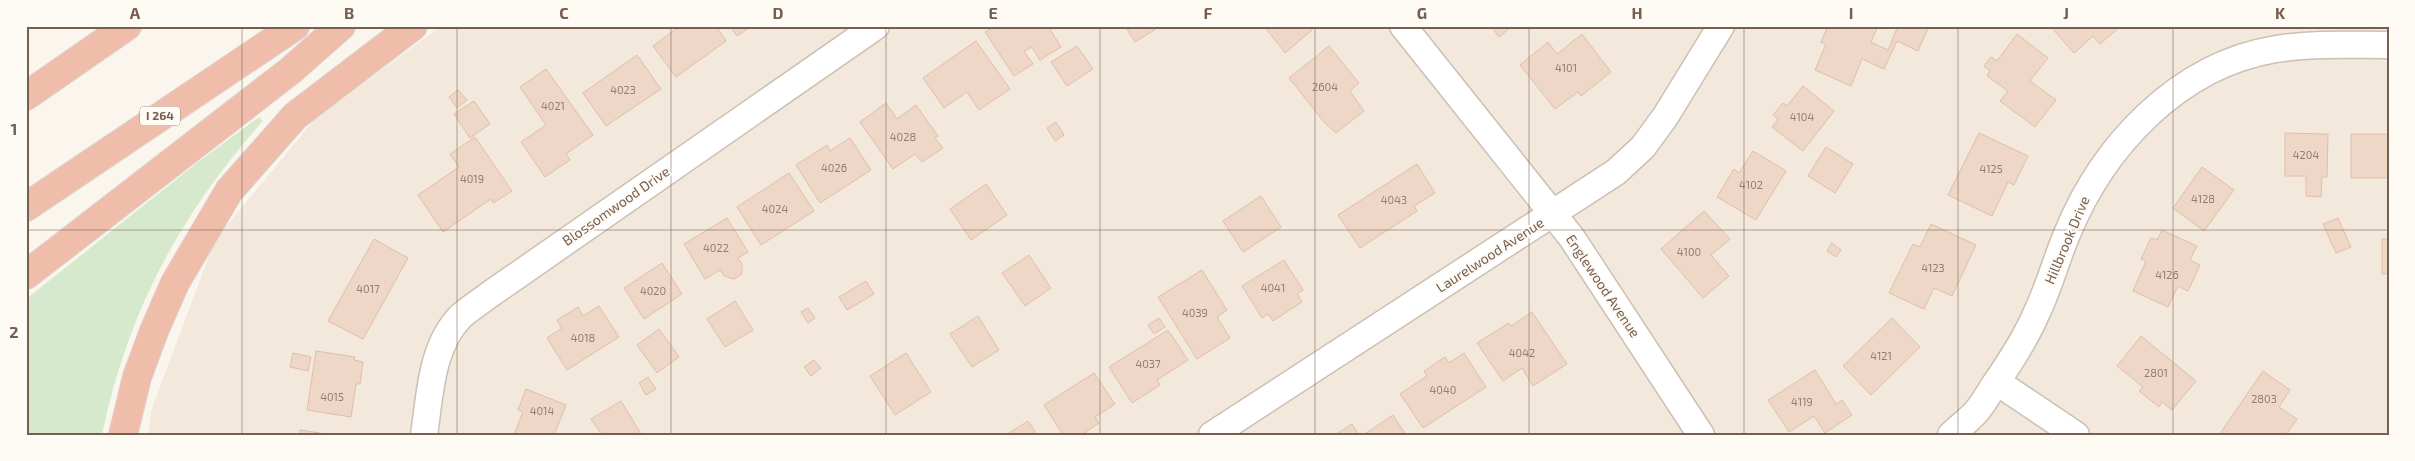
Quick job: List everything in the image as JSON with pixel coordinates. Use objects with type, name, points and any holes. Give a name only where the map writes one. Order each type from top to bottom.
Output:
[{"type":"highway","points":[[26,96],[127,26]]},
{"type":"highway","name":"I 264","points":[[26,207],[295,26]]},
{"type":"highway","points":[[26,275],[290,71],[341,26]]},
{"type":"highway","points":[[124,435],[136,377],[157,323],[175,283],[229,191],[294,116],[413,26]]},
{"type":"street","name":"Blossomwood Drive","points":[[424,435],[436,359],[445,339],[461,316],[497,289],[876,26]]},
{"type":"street","name":"Englewood Avenue","points":[[1403,26],[1572,238],[1701,435]]},
{"type":"street","name":"Laurelwood Avenue","points":[[1212,435],[1616,172],[1643,146],[1665,117],[1721,26]]},
{"type":"street","name":"Hillbrook Drive","points":[[1951,435],[1976,412],[2018,351],[2038,311],[2068,232],[2090,188],[2130,132],[2168,97],[2197,78],[2227,63],[2273,49],[2304,45],[2389,45]]},
{"type":"street","points":[[1996,382],[2076,435]]},
{"type":"shaded area","points":[[441,26],[2389,26],[2389,435],[148,435],[152,408],[215,240],[314,120]]},
{"type":"green space","points":[[259,117],[263,121],[206,192],[182,229],[161,267],[142,307],[126,348],[102,435],[26,435],[26,299],[198,162]]},
{"type":"building","points":[[680,26],[716,26],[726,41],[676,77],[653,46]]},
{"type":"building","points":[[730,26],[752,26],[737,36]]},
{"type":"building","points":[[995,26],[1048,26],[1061,47],[1040,60],[1032,47],[1024,51],[1033,64],[1014,76],[985,32]]},
{"type":"building","points":[[1125,26],[1154,26],[1156,29],[1135,42]]},
{"type":"building","points":[[1264,26],[1309,26],[1312,30],[1285,53]]},
{"type":"building","points":[[1491,26],[1512,26],[1499,37]]},
{"type":"building","points":[[1828,26],[1878,26],[1871,42],[1888,50],[1898,26],[1929,26],[1918,51],[1897,41],[1884,69],[1862,59],[1851,86],[1815,70],[1826,44],[1821,42]]},
{"type":"building","points":[[2050,26],[2121,26],[2100,44],[2093,36],[2074,53]]},
{"type":"building","points":[[1582,34],[1611,72],[1581,96],[1578,92],[1555,109],[1520,65],[1548,42],[1557,54]]},
{"type":"building","points":[[2017,34],[2048,58],[2030,81],[2056,100],[2035,127],[2000,101],[2008,91],[1987,76],[1990,71],[1984,66],[1991,57],[1997,61]]},
{"type":"building","points":[[976,41],[1010,89],[979,110],[967,92],[944,108],[923,78]]},
{"type":"building","points":[[1077,46],[1093,69],[1067,86],[1051,62]]},
{"type":"building","points":[[1329,46],[1359,83],[1350,91],[1364,111],[1336,133],[1324,122],[1289,78]]},
{"type":"building","points":[[637,55],[661,89],[606,126],[583,93]]},
{"type":"building","points":[[546,69],[593,135],[566,154],[570,160],[545,177],[521,142],[546,125],[520,87]]},
{"type":"building","points":[[1803,86],[1834,111],[1803,151],[1772,127],[1778,119],[1773,115],[1783,103],[1787,106]]},
{"type":"building","points":[[458,90],[467,100],[457,108],[449,97]]},
{"type":"building","points":[[474,101],[490,124],[470,138],[454,114]]},
{"type":"building","points":[[886,103],[897,119],[916,105],[938,136],[935,138],[943,148],[922,162],[915,154],[893,169],[860,122]]},
{"type":"building","points":[[1056,122],[1064,135],[1055,141],[1047,128]]},
{"type":"building","points":[[1979,133],[2028,156],[2014,185],[2008,182],[1992,216],[1948,195]]},
{"type":"building","points":[[2285,133],[2328,134],[2327,177],[2322,177],[2321,197],[2306,196],[2306,176],[2285,176]]},
{"type":"building","points":[[2351,134],[2389,134],[2389,178],[2351,178]]},
{"type":"building","points":[[475,137],[512,191],[493,203],[491,199],[443,232],[418,195],[459,167],[450,154]]},
{"type":"building","points":[[850,138],[871,170],[820,203],[796,165],[827,145],[830,151]]},
{"type":"building","points":[[1826,147],[1853,164],[1835,193],[1808,176]]},
{"type":"building","points":[[1753,151],[1786,171],[1756,220],[1717,197],[1734,169],[1739,173]]},
{"type":"building","points":[[1417,164],[1435,193],[1414,206],[1417,211],[1360,248],[1338,215]]},
{"type":"building","points":[[2202,167],[2234,190],[2204,231],[2173,208]]},
{"type":"building","points":[[789,173],[814,211],[761,245],[737,207]]},
{"type":"building","points":[[986,184],[1007,215],[971,240],[950,209]]},
{"type":"building","points":[[1261,196],[1281,227],[1243,252],[1223,221]]},
{"type":"building","points":[[1704,211],[1730,239],[1711,255],[1729,276],[1703,298],[1661,249]]},
{"type":"building","points":[[727,218],[748,252],[738,258],[742,264],[742,274],[734,279],[724,276],[720,270],[705,279],[684,244]]},
{"type":"building","points":[[2338,218],[2351,247],[2336,253],[2323,224]]},
{"type":"building","points":[[1931,224],[1976,245],[1952,296],[1934,288],[1924,309],[1889,293],[1913,244],[1920,247]]},
{"type":"building","points":[[2162,230],[2197,246],[2190,260],[2200,265],[2188,291],[2178,286],[2168,307],[2133,291],[2146,261],[2141,259],[2151,238],[2157,240]]},
{"type":"building","points":[[374,239],[408,258],[363,339],[328,321]]},
{"type":"building","points":[[2382,239],[2389,239],[2389,274],[2382,274]]},
{"type":"building","points":[[1832,243],[1841,250],[1836,257],[1827,251]]},
{"type":"building","points":[[1029,255],[1051,288],[1025,306],[1002,273]]},
{"type":"building","points":[[1284,260],[1303,290],[1297,294],[1302,302],[1273,321],[1268,314],[1262,318],[1242,286]]},
{"type":"building","points":[[662,263],[682,294],[644,319],[624,288]]},
{"type":"building","points":[[1202,270],[1227,310],[1217,317],[1230,338],[1197,359],[1158,297]]},
{"type":"building","points":[[866,281],[874,294],[847,310],[839,297]]},
{"type":"building","points":[[735,301],[753,330],[725,347],[707,319]]},
{"type":"building","points":[[599,306],[619,337],[567,370],[547,338],[562,328],[557,320],[578,307],[583,316]]},
{"type":"building","points":[[808,308],[815,318],[808,323],[801,312]]},
{"type":"building","points":[[1532,312],[1567,364],[1533,386],[1522,368],[1503,381],[1477,343],[1509,323],[1511,326]]},
{"type":"building","points":[[978,316],[999,350],[972,367],[950,334]]},
{"type":"building","points":[[1159,318],[1165,327],[1154,334],[1148,325]]},
{"type":"building","points":[[1892,318],[1920,347],[1871,395],[1843,366]]},
{"type":"building","points":[[659,329],[679,357],[657,373],[637,345]]},
{"type":"building","points":[[1168,330],[1188,360],[1157,380],[1160,385],[1132,403],[1109,367]]},
{"type":"building","points":[[2141,336],[2196,381],[2172,410],[2162,402],[2159,407],[2139,391],[2143,387],[2117,366]]},
{"type":"building","points":[[316,351],[355,357],[354,360],[363,362],[360,384],[356,384],[351,417],[307,410]]},
{"type":"building","points":[[293,353],[311,357],[308,371],[290,367]]},
{"type":"building","points":[[906,353],[931,392],[895,415],[870,376]]},
{"type":"building","points":[[1464,353],[1486,387],[1423,428],[1400,394],[1427,376],[1424,371],[1445,357],[1449,363]]},
{"type":"building","points":[[814,360],[821,368],[811,376],[804,367]]},
{"type":"building","points":[[1815,370],[1836,404],[1842,400],[1852,415],[1825,433],[1814,416],[1789,432],[1768,400]]},
{"type":"building","points":[[2263,371],[2290,390],[2279,407],[2297,419],[2286,435],[2219,435]]},
{"type":"building","points":[[1094,373],[1115,404],[1095,417],[1099,423],[1082,435],[1063,435],[1044,405]]},
{"type":"building","points":[[648,377],[656,389],[646,395],[639,383]]},
{"type":"building","points":[[526,389],[566,405],[554,435],[514,435],[523,412],[518,410]]},
{"type":"building","points":[[621,401],[641,434],[602,435],[591,419]]},
{"type":"building","points":[[1393,415],[1406,435],[1363,435]]},
{"type":"building","points":[[1028,421],[1037,435],[1006,435]]},
{"type":"building","points":[[1352,424],[1359,435],[1335,435]]},
{"type":"building","points":[[300,430],[332,435],[300,435]]}]
